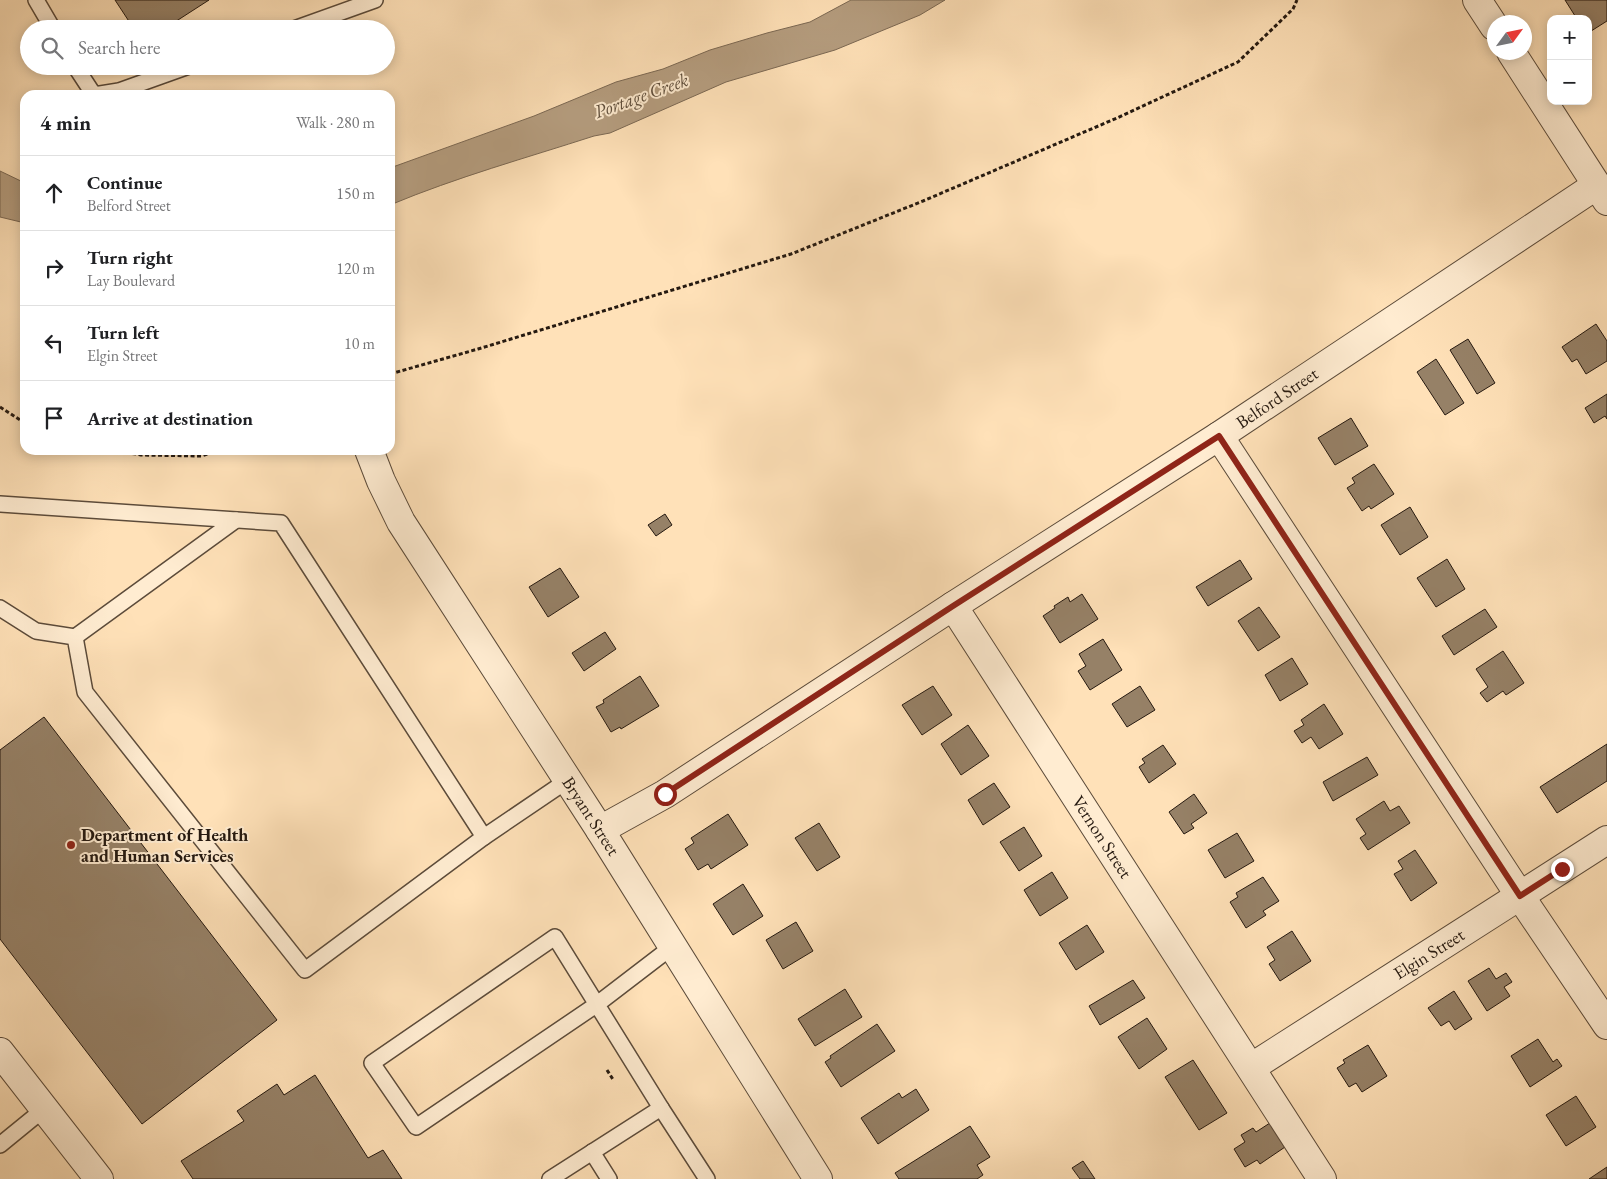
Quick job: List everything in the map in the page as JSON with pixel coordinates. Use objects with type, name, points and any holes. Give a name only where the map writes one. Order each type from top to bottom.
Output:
[{"type":"street","points":[[1478,0],[1487,15]]},
{"type":"street","points":[[1516,60],[1602,193]]},
{"type":"street","name":"Belford Street","points":[[600,830],[665,794],[953,606],[1602,193]]},
{"type":"street","points":[[1219,436],[1520,896],[1607,1025]]},
{"type":"street","name":"Bryant Street","points":[[371,455],[401,522],[674,946],[818,1179]]},
{"type":"street","name":"Vernon Street","points":[[953,606],[1252,1067],[1322,1179]]},
{"type":"street","name":"Elgin Street","points":[[1252,1067],[1607,840]]},
{"type":"street","points":[[0,1052],[98,1179]]},
{"type":"lane","points":[[36,0],[48,20]]},
{"type":"lane","points":[[319,20],[375,0]]},
{"type":"lane","points":[[81,75],[91,90]]},
{"type":"lane","points":[[122,90],[164,75]]},
{"type":"lane","points":[[0,504],[281,523],[484,837]]},
{"type":"lane","points":[[0,608],[36,631],[75,637],[236,520]]},
{"type":"lane","points":[[75,637],[85,692],[305,970],[484,837],[568,780]]},
{"type":"lane","points":[[674,946],[596,1005],[416,1127],[372,1063],[555,937],[596,1005],[707,1179]]},
{"type":"lane","points":[[550,1179],[661,1108]]},
{"type":"lane","points":[[0,1145],[44,1109]]},
{"type":"lane","points":[[592,1152],[609,1179]]},
{"type":"path","points":[[395,373],[791,254],[923,201],[1108,122],[1238,62],[1293,9],[1296,0]]},
{"type":"path","points":[[0,407],[20,420]]},
{"type":"path","points":[[141,455],[205,455]]},
{"type":"path","points":[[607,1070],[614,1081]]},
{"type":"water","name":"Portage Creek","points":[[851,0],[945,0],[920,15],[835,50],[726,82],[610,133],[594,136],[492,168],[395,203],[395,166],[534,116],[616,82],[663,69],[710,50],[810,22]]},
{"type":"water","points":[[0,171],[20,181],[20,222],[0,217]]},
{"type":"building","points":[[115,0],[209,0],[178,20],[128,20]]},
{"type":"building","points":[[1565,0],[1607,0],[1607,21],[1592,30],[1592,15],[1574,15]]},
{"type":"building","points":[[1596,324],[1607,341],[1607,361],[1586,374],[1577,359],[1572,362],[1562,347]]},
{"type":"building","points":[[1468,339],[1495,383],[1477,394],[1450,350]]},
{"type":"building","points":[[1436,359],[1464,403],[1445,415],[1417,372]]},
{"type":"building","points":[[1607,394],[1607,419],[1605,416],[1594,423],[1585,408]]},
{"type":"building","points":[[1351,418],[1368,446],[1335,465],[1318,438]]},
{"type":"building","points":[[1374,464],[1394,494],[1371,509],[1369,506],[1362,511],[1347,488],[1355,483],[1352,478]]},
{"type":"building","points":[[1410,507],[1428,537],[1400,555],[1381,525]]},
{"type":"building","points":[[665,514],[672,525],[656,536],[648,525]]},
{"type":"building","points":[[1447,559],[1465,589],[1436,607],[1417,578]]},
{"type":"building","points":[[1240,560],[1252,579],[1208,606],[1196,587]]},
{"type":"building","points":[[560,568],[579,597],[548,617],[529,587]]},
{"type":"building","points":[[1082,594],[1098,619],[1060,643],[1043,616],[1068,597],[1070,602]]},
{"type":"building","points":[[1259,607],[1280,637],[1258,651],[1238,621]]},
{"type":"building","points":[[1485,609],[1497,627],[1454,655],[1442,636]]},
{"type":"building","points":[[605,632],[616,649],[584,671],[572,653]]},
{"type":"building","points":[[1103,639],[1122,670],[1090,690],[1078,671],[1086,666],[1079,654]]},
{"type":"building","points":[[1503,651],[1524,683],[1506,695],[1503,691],[1487,702],[1480,693],[1488,687],[1476,669]]},
{"type":"building","points":[[1292,658],[1308,684],[1280,701],[1265,675]]},
{"type":"building","points":[[640,676],[659,706],[621,729],[620,727],[611,732],[596,707],[604,703],[603,700]]},
{"type":"building","points":[[933,686],[952,715],[922,735],[902,705]]},
{"type":"building","points":[[1140,686],[1155,710],[1127,727],[1112,704]]},
{"type":"building","points":[[1324,704],[1343,734],[1319,749],[1311,737],[1302,743],[1294,731],[1304,725],[1301,720]]},
{"type":"building","name":"Department of Health and Human Services","points":[[44,717],[277,1020],[142,1124],[0,939],[0,750]]},
{"type":"building","points":[[968,725],[989,756],[961,775],[941,744]]},
{"type":"building","points":[[1607,744],[1607,781],[1557,813],[1540,787]]},
{"type":"building","points":[[1163,745],[1176,764],[1149,783],[1139,767],[1145,763],[1142,759]]},
{"type":"building","points":[[1367,757],[1378,775],[1333,801],[1323,782]]},
{"type":"building","points":[[994,783],[1010,807],[983,825],[968,800]]},
{"type":"building","points":[[1194,794],[1207,813],[1191,824],[1194,828],[1184,834],[1169,812]]},
{"type":"building","points":[[1384,801],[1390,811],[1399,806],[1410,823],[1368,850],[1360,838],[1366,834],[1356,819]]},
{"type":"building","points":[[728,814],[748,845],[711,869],[708,864],[698,870],[685,849],[694,843],[691,838]]},
{"type":"building","points":[[819,823],[840,857],[817,871],[795,838]]},
{"type":"building","points":[[1024,827],[1042,856],[1019,871],[1000,842]]},
{"type":"building","points":[[1237,833],[1254,861],[1225,878],[1208,850]]},
{"type":"building","points":[[1415,850],[1437,883],[1411,901],[1394,874],[1403,869],[1398,861]]},
{"type":"building","points":[[1052,872],[1068,898],[1040,916],[1024,890]]},
{"type":"building","points":[[1263,877],[1279,901],[1263,911],[1266,915],[1246,928],[1230,902],[1238,897],[1236,893]]},
{"type":"building","points":[[743,884],[763,916],[733,935],[713,904]]},
{"type":"building","points":[[796,922],[813,951],[783,969],[766,940]]},
{"type":"building","points":[[1087,925],[1104,952],[1076,970],[1059,943]]},
{"type":"building","points":[[1292,931],[1311,961],[1280,981],[1269,964],[1275,960],[1267,947]]},
{"type":"building","points":[[1489,968],[1496,979],[1506,973],[1512,982],[1504,987],[1510,996],[1487,1011],[1468,981]]},
{"type":"building","points":[[1133,980],[1145,998],[1100,1025],[1089,1006]]},
{"type":"building","points":[[845,989],[862,1017],[815,1046],[798,1019]]},
{"type":"building","points":[[1454,991],[1472,1019],[1455,1030],[1449,1021],[1441,1026],[1428,1008]]},
{"type":"building","points":[[1147,1018],[1167,1049],[1139,1069],[1118,1037]]},
{"type":"building","points":[[877,1024],[895,1051],[841,1087],[825,1062],[831,1058],[830,1056]]},
{"type":"building","points":[[1538,1039],[1553,1062],[1557,1059],[1562,1066],[1530,1087],[1511,1056]]},
{"type":"building","points":[[1368,1045],[1387,1076],[1362,1092],[1356,1083],[1349,1087],[1337,1068],[1345,1063],[1343,1060]]},
{"type":"building","points":[[1193,1060],[1227,1113],[1199,1130],[1165,1077]]},
{"type":"building","points":[[315,1075],[368,1158],[383,1150],[402,1179],[193,1179],[181,1161],[244,1121],[237,1111],[277,1084],[284,1095]]},
{"type":"building","points":[[916,1089],[929,1110],[878,1144],[861,1118],[899,1093],[902,1098]]},
{"type":"building","points":[[1576,1096],[1596,1127],[1566,1146],[1546,1115]]},
{"type":"building","points":[[1273,1121],[1288,1145],[1260,1164],[1257,1160],[1245,1167],[1234,1149],[1245,1142],[1241,1135],[1253,1128],[1256,1132]]},
{"type":"building","points":[[970,1126],[990,1157],[977,1165],[983,1175],[977,1179],[899,1179],[895,1173]]},
{"type":"building","points":[[1083,1161],[1095,1179],[1080,1179],[1072,1168]]},
{"type":"building","points":[[1607,1167],[1607,1179],[1589,1179]]},
{"type":"place","name":"Department of Health and Human Services","points":[[71,845]]},
{"type":"route","points":[[665,794],[953,606],[1219,436],[1520,896],[1562,869]]}]
